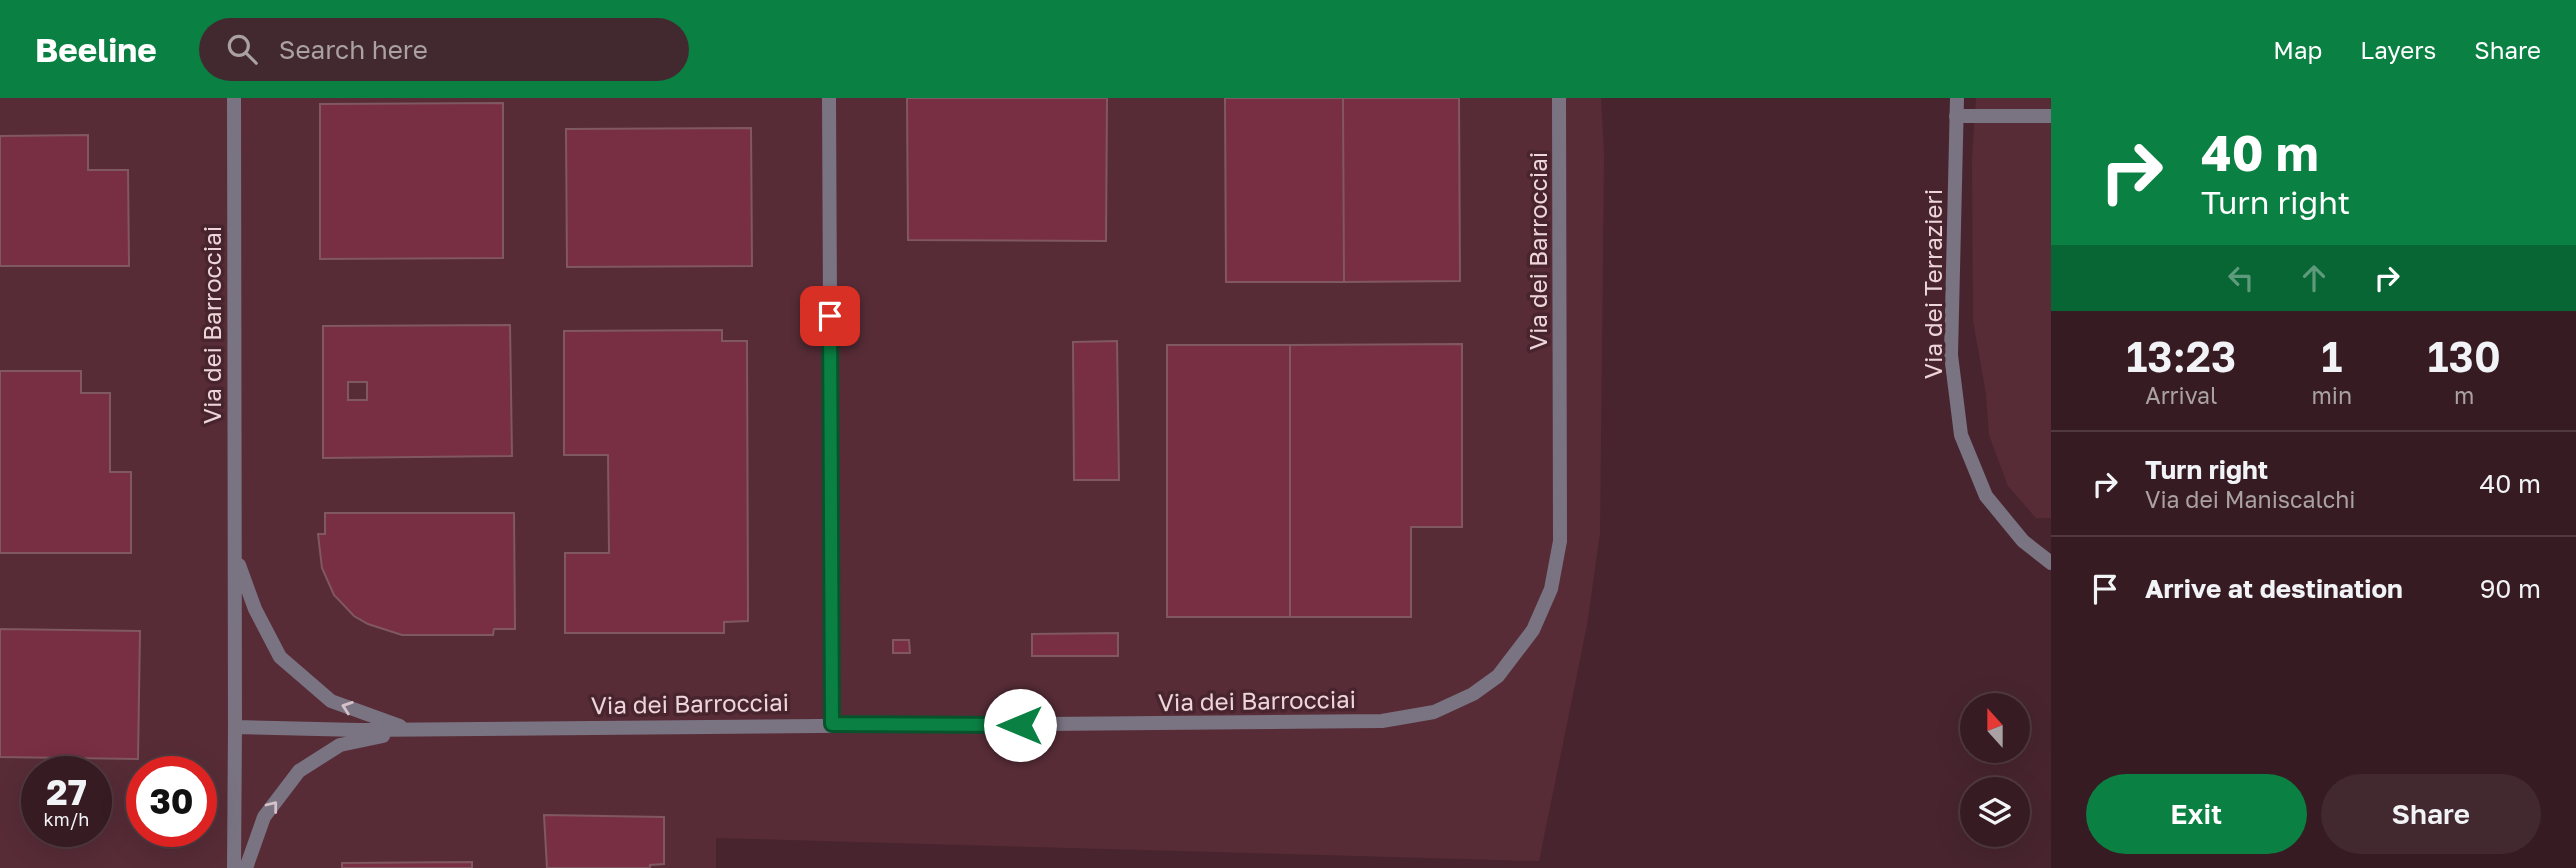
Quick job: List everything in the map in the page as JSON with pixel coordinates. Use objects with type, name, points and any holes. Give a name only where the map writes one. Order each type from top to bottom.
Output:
[{"type":"street","name":"Via dei Barrocciai","points":[[234,98],[235,727],[412,730],[1381,721],[1434,712],[1473,694],[1499,676],[1533,630],[1551,589],[1560,541],[1559,98]]},
{"type":"street","points":[[829,98],[832,724]]},
{"type":"street","name":"Via dei Terrazieri","points":[[1957,98],[1951,355],[1961,435],[1986,496],[2023,541],[2051,563]]},
{"type":"street","points":[[1956,116],[2051,116]]},
{"type":"street","name":"Via dei Barrocciai","points":[[235,553],[255,609],[280,657],[331,701],[412,730]]},
{"type":"street","points":[[234,868],[235,727]]},
{"type":"street","name":"Via dei Barrocciai","points":[[247,868],[264,817],[299,771],[340,745],[412,730]]},
{"type":"shaded area","points":[[0,98],[1601,98],[1604,154],[1600,533],[1587,625],[1539,861],[716,838],[716,868],[0,868]]},
{"type":"shaded area","points":[[1976,98],[2051,98],[2051,518],[2036,518],[2008,486],[1989,435],[1986,394],[1973,320],[1972,159]]},
{"type":"building","points":[[907,98],[1107,98],[1106,241],[908,240]]},
{"type":"building","points":[[1225,98],[1343,98],[1344,282],[1226,282]]},
{"type":"building","points":[[1343,98],[1459,98],[1460,281],[1344,282]]},
{"type":"building","points":[[503,103],[503,258],[320,259],[320,104]]},
{"type":"building","points":[[751,128],[752,266],[567,267],[566,129]]},
{"type":"building","points":[[88,135],[88,170],[128,170],[129,266],[0,266],[0,136]]},
{"type":"building","points":[[510,325],[512,456],[323,458],[323,326]],"holes":[[[348,382],[367,382],[367,400],[348,400]]]},
{"type":"building","points":[[722,330],[722,341],[747,341],[748,621],[724,622],[724,633],[565,633],[565,553],[609,553],[608,455],[564,455],[564,331]]},
{"type":"building","points":[[1117,341],[1119,480],[1074,480],[1073,342]]},
{"type":"building","points":[[1462,344],[1462,527],[1411,527],[1411,617],[1290,617],[1290,345]]},
{"type":"building","points":[[1167,345],[1290,345],[1290,617],[1167,617]]},
{"type":"building","points":[[0,371],[81,371],[81,393],[110,393],[110,472],[131,472],[131,553],[0,553]]},
{"type":"building","points":[[325,513],[514,513],[515,629],[494,629],[493,635],[402,635],[368,624],[354,616],[334,595],[322,568],[318,534],[325,534]]},
{"type":"building","points":[[0,629],[140,631],[138,756],[126,756],[126,759],[112,759],[112,756],[0,757]]},
{"type":"building","points":[[1118,633],[1118,656],[1032,656],[1032,634]]},
{"type":"building","points":[[893,640],[909,640],[910,653],[893,653]]},
{"type":"building","points":[[544,815],[664,817],[664,864],[650,865],[650,868],[547,868]]},
{"type":"building","points":[[472,862],[472,868],[342,868],[342,863]]},
{"type":"route","points":[[830,316],[832,724],[1020,725]]}]
